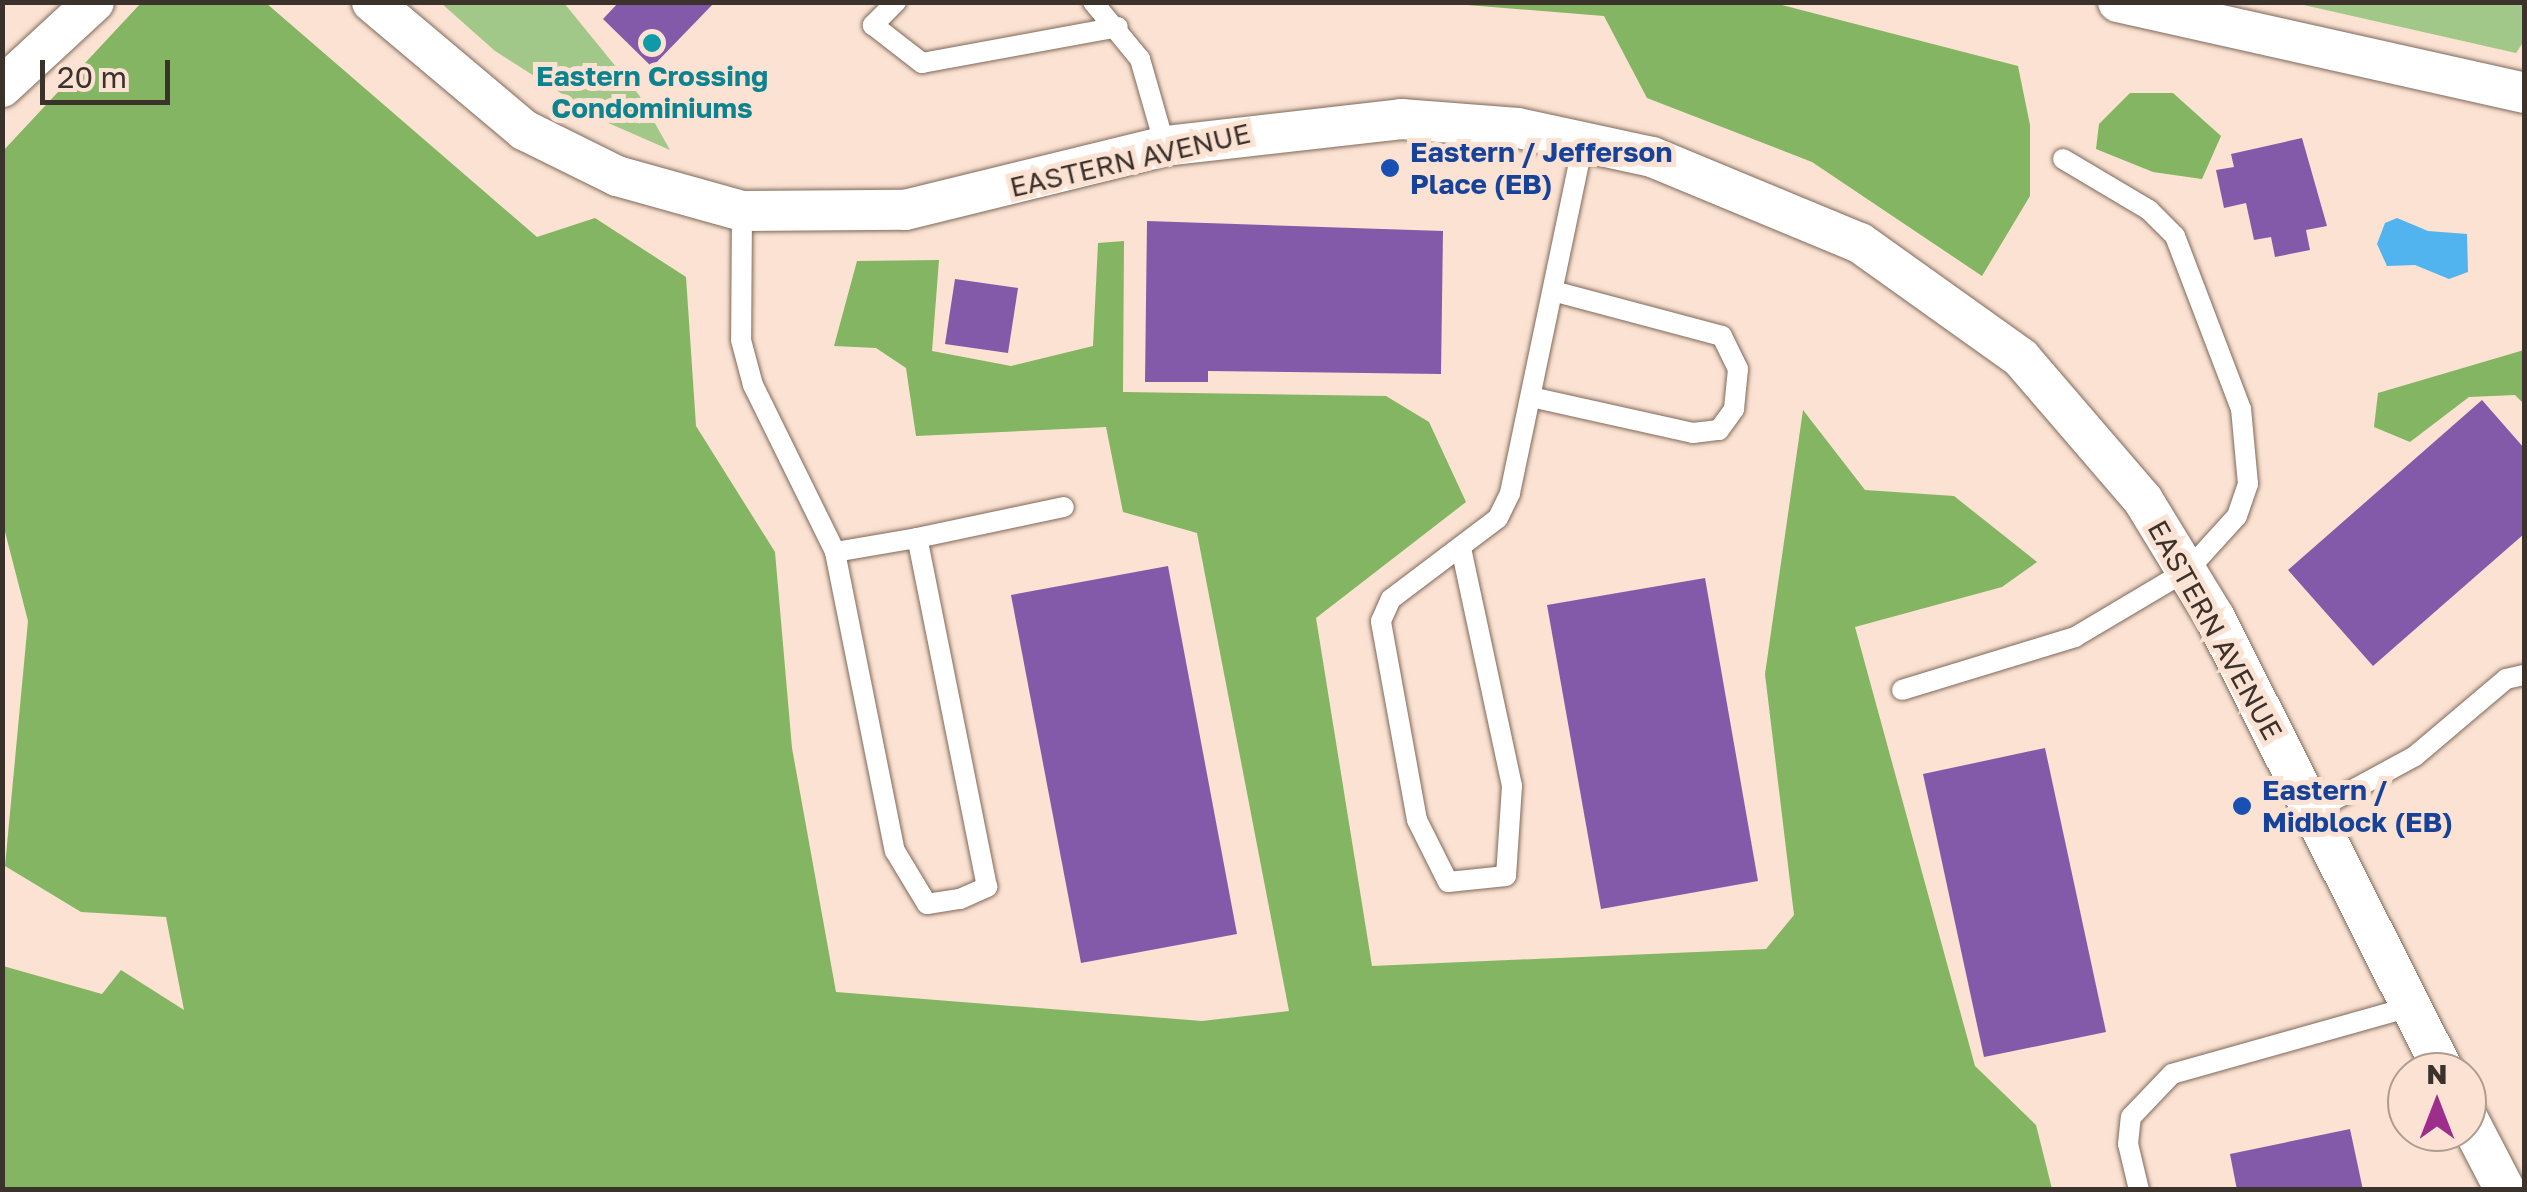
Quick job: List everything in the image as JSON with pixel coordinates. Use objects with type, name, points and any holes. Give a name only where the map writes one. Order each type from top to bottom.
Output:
[{"type":"street","points":[[2,87],[94,2]]},
{"type":"street","name":"EASTERN AVENUE","points":[[372,2],[524,130],[617,176],[742,211],[905,210],[1165,146],[1401,119],[1584,139],[1793,210],[1860,243],[1982,324],[2079,421],[2188,570],[2434,1052]]},
{"type":"street","points":[[2126,3],[2524,93]]},
{"type":"street","points":[[2487,1146],[2510,1180]]},
{"type":"lane","points":[[896,2],[873,25],[922,63],[1118,27]]},
{"type":"lane","points":[[1092,2],[1118,27],[1140,59],[1165,146]]},
{"type":"lane","points":[[1460,548],[1512,786],[1506,876],[1448,882],[1417,820],[1380,620],[1391,599],[1460,548],[1504,506],[1532,397],[1584,139]]},
{"type":"lane","points":[[1902,690],[2074,637],[2188,570],[2236,516],[2248,484],[2241,408],[2175,236],[2149,210],[2063,160]]},
{"type":"lane","points":[[742,211],[740,340],[753,385],[835,552],[895,852],[927,904],[960,899],[987,887],[918,538]]},
{"type":"lane","points":[[1532,397],[1694,433],[1719,430],[1734,408],[1738,369],[1722,336],[1553,291]]},
{"type":"lane","points":[[835,552],[1064,506]]},
{"type":"lane","points":[[2312,812],[2372,783],[2506,679],[2524,675]]},
{"type":"lane","points":[[2139,1190],[2128,1144],[2131,1117],[2172,1074],[2410,1007]]},
{"type":"green space","points":[[141,3],[266,3],[537,237],[595,218],[686,277],[696,426],[775,552],[792,748],[836,992],[1202,1021],[1289,1011],[1197,533],[1123,512],[1106,427],[916,436],[906,368],[876,348],[834,346],[857,261],[939,260],[932,351],[1011,366],[1093,346],[1098,243],[1124,241],[1123,392],[1386,396],[1429,422],[1466,502],[1316,618],[1372,966],[1766,949],[1794,915],[1765,674],[1803,410],[1865,490],[1954,496],[2037,562],[2002,587],[1855,627],[1975,1066],[2036,1125],[2052,1189],[3,1189],[3,966],[102,994],[121,970],[184,1010],[166,917],[81,912],[5,866],[28,621],[3,524],[3,151]]},
{"type":"green space","points":[[441,3],[564,3],[639,95],[670,150],[606,122],[495,51]]},
{"type":"green space","points":[[1442,3],[1774,3],[2018,66],[2030,125],[2030,196],[1982,276],[1812,162],[1647,98],[1604,16]]},
{"type":"green space","points":[[2295,3],[2524,3],[2524,41],[2516,53]]},
{"type":"green space","points":[[2130,93],[2173,93],[2221,136],[2202,179],[2153,172],[2096,149],[2099,124]]},
{"type":"green space","points":[[2524,350],[2524,404],[2515,395],[2469,397],[2410,442],[2374,427],[2378,393]]},
{"type":"water","points":[[2397,218],[2428,231],[2467,234],[2468,272],[2449,279],[2415,265],[2387,266],[2377,244],[2385,223]]},
{"type":"building","name":"Eastern Crossing Condominiums","points":[[619,2],[715,2],[652,67],[603,19]]},
{"type":"building","points":[[2302,138],[2327,226],[2306,230],[2310,250],[2275,257],[2271,237],[2254,240],[2246,203],[2224,208],[2216,170],[2234,167],[2231,154]]},
{"type":"building","points":[[1147,221],[1443,231],[1441,374],[1208,371],[1208,382],[1145,382]]},
{"type":"building","points":[[955,279],[1018,288],[1008,353],[945,344]]},
{"type":"building","points":[[2482,400],[2524,448],[2524,534],[2373,666],[2288,570]]},
{"type":"building","points":[[1168,566],[1237,934],[1081,963],[1011,595]]},
{"type":"building","points":[[1705,578],[1758,881],[1601,909],[1547,605]]},
{"type":"building","points":[[2045,748],[2106,1032],[1984,1057],[1923,774]]},
{"type":"building","points":[[2350,1129],[2363,1190],[2237,1190],[2230,1154]]},
{"type":"place","name":"Eastern Crossing Condominiums","points":[[652,43]]},
{"type":"place","name":"Eastern / Jefferson Place (EB)","points":[[1390,168]]},
{"type":"place","name":"Eastern / Midblock (EB)","points":[[2242,806]]}]
